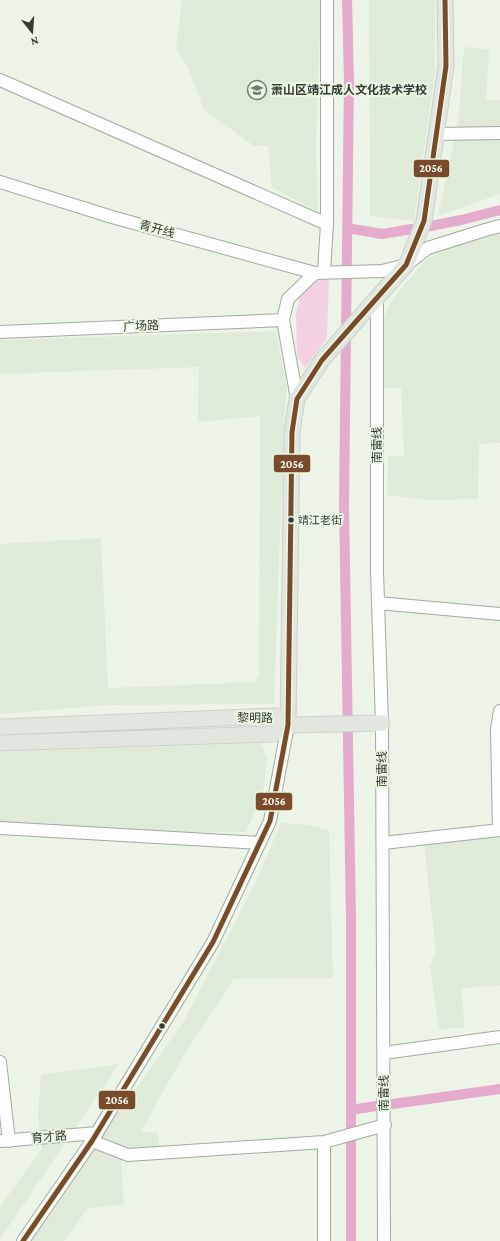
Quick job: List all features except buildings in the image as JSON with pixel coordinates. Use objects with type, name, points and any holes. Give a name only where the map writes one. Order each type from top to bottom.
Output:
[{"type":"main road","points":[[375,723],[288,725],[292,432],[297,399],[326,356],[406,265],[424,221],[446,66],[445,0]]},
{"type":"main road","name":"黎明路","points":[[0,727],[275,716],[288,725],[273,734],[0,742]]},
{"type":"street","points":[[297,399],[283,320],[288,299],[323,272],[327,224],[327,0]]},
{"type":"street","points":[[0,80],[327,224]]},
{"type":"street","points":[[436,134],[500,133]]},
{"type":"street","name":"青开线","points":[[0,182],[112,217],[323,272],[382,271],[406,265]]},
{"type":"street","points":[[406,265],[428,248],[500,226]]},
{"type":"street","name":"南雷线","points":[[377,297],[378,603],[375,723],[383,843],[385,1125],[384,1241]]},
{"type":"street","name":"广场路","points":[[0,332],[283,320]]},
{"type":"street","points":[[378,603],[500,614]]},
{"type":"street","points":[[383,843],[499,830],[497,729],[500,711]]},
{"type":"street","points":[[23,1241],[94,1137],[212,942],[270,821],[288,725]]},
{"type":"street","points":[[0,828],[260,843]]},
{"type":"street","points":[[384,1053],[500,1037]]},
{"type":"street","points":[[0,1062],[5,1141]]},
{"type":"street","points":[[94,1137],[128,1155],[327,1141],[385,1125]]},
{"type":"street","name":"育才路","points":[[5,1141],[94,1137]]},
{"type":"street","points":[[324,1241],[327,1141]]},
{"type":"shaded area","points":[[182,0],[321,0],[316,146],[318,212],[272,187],[268,146],[254,146],[204,110],[188,68],[176,48]]},
{"type":"shaded area","points":[[369,0],[435,0],[435,71],[414,221],[370,216]]},
{"type":"shaded area","points":[[464,47],[489,50],[486,101],[500,100],[500,194],[438,216],[458,123]]},
{"type":"shaded area","points":[[500,230],[500,443],[479,444],[478,499],[429,500],[387,495],[388,456],[404,456],[401,388],[383,388],[384,316],[393,298],[427,259],[456,245]]},
{"type":"shaded area","points":[[329,278],[327,338],[305,368],[297,357],[296,314],[300,294],[317,280]]},
{"type":"shaded area","points":[[276,331],[287,387],[284,422],[274,704],[109,705],[0,714],[0,544],[101,538],[108,688],[255,682],[259,673],[260,416],[198,422],[199,367],[0,374],[0,340]]},
{"type":"shaded area","points":[[261,743],[267,759],[263,793],[246,832],[0,833],[0,752]]},
{"type":"shaded area","points":[[281,823],[302,824],[329,830],[333,978],[234,979],[182,1058],[141,1131],[158,1133],[159,1146],[120,1152],[124,1204],[88,1208],[64,1241],[27,1241],[184,1021],[256,881]]},
{"type":"shaded area","points":[[500,837],[500,986],[461,988],[465,1027],[439,1030],[430,965],[436,954],[424,844]]},
{"type":"shaded area","points":[[119,1064],[0,1239],[0,1206],[42,1149],[38,1115],[41,1075]]},
{"type":"waterway","points":[[347,0],[349,80],[344,504],[351,919],[351,1241]]},
{"type":"waterway","points":[[431,226],[500,210]]},
{"type":"waterway","points":[[347,228],[382,234],[412,229]]},
{"type":"waterway","points":[[393,1104],[500,1089]]},
{"type":"waterway","points":[[351,1110],[376,1106]]},
{"type":"transit line","name":"2056","points":[[23,1241],[92,1141],[213,942],[270,821],[288,725],[292,432],[297,399],[322,360],[406,265],[424,221],[446,66],[445,0]]},
{"type":"place","name":"萧山区靖江成人文化技术学校","points":[[257,90]]},
{"type":"place","name":"靖江老街","points":[[291,520]]}]
